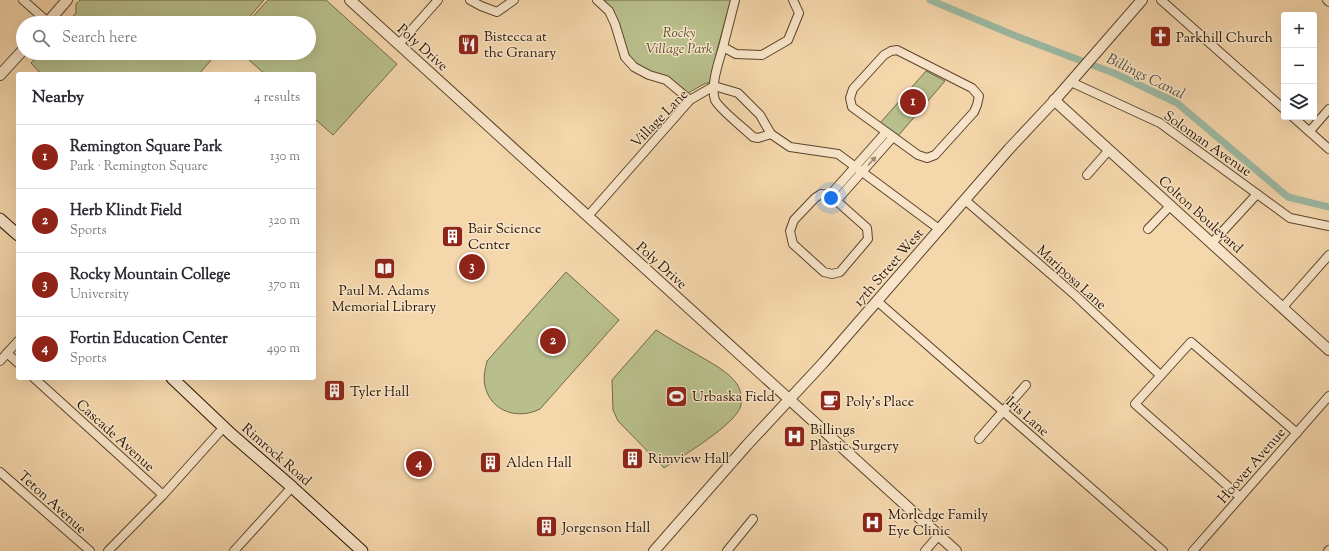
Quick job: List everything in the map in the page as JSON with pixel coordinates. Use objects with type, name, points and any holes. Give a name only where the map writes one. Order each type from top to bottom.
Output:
[{"type":"main road","points":[[0,219],[16,233]]},
{"type":"main road","name":"Rimrock Road","points":[[174,380],[362,551]]},
{"type":"street","points":[[24,0],[41,16]]},
{"type":"street","points":[[52,16],[67,0]]},
{"type":"street","name":"Poly Drive","points":[[350,0],[956,551]]},
{"type":"street","points":[[399,44],[438,0]]},
{"type":"street","points":[[470,0],[497,12],[514,0]]},
{"type":"street","points":[[598,0],[609,11],[615,24],[625,57],[634,67],[649,75],[666,80],[690,100]]},
{"type":"street","points":[[735,0],[722,47],[714,86],[715,100],[753,137],[758,138],[771,134]]},
{"type":"street","points":[[722,47],[736,54],[762,55],[788,40],[798,13],[793,0]]},
{"type":"street","name":"17th Street West","points":[[654,551],[790,400],[1009,149],[1142,0]]},
{"type":"street","points":[[1161,0],[1281,106]]},
{"type":"street","points":[[897,50],[952,77],[972,88],[979,96],[974,112],[935,155],[927,158],[918,155],[886,132],[852,107],[850,98],[853,89],[884,55],[890,51],[897,50]]},
{"type":"street","points":[[0,75],[16,58]]},
{"type":"street","name":"Soloman Avenue","points":[[1070,82],[1160,123],[1290,218],[1329,226]]},
{"type":"street","points":[[714,86],[738,93],[760,115],[771,134],[790,147],[838,154],[939,229]]},
{"type":"street","name":"Village Lane","points":[[588,216],[690,100],[714,86]]},
{"type":"street","name":"Colton Boulevard","points":[[1054,100],[1329,350]]},
{"type":"street","points":[[1310,131],[1329,109]]},
{"type":"street","points":[[1297,120],[1329,149]]},
{"type":"street","points":[[830,195],[886,132]]},
{"type":"street","points":[[837,200],[893,137]]},
{"type":"street","points":[[1087,175],[1109,150]]},
{"type":"street","points":[[821,194],[830,195],[867,228],[868,239],[840,272],[832,274],[824,272],[793,244],[790,231],[794,220],[815,198],[821,194]]},
{"type":"street","points":[[1212,243],[1257,194]]},
{"type":"street","name":"Mariposa Lane","points":[[965,200],[1075,295],[1160,375]]},
{"type":"street","points":[[1148,229],[1171,205]]},
{"type":"street","points":[[1283,307],[1329,255]]},
{"type":"street","name":"Iris Lane","points":[[877,301],[1163,551]]},
{"type":"street","points":[[1240,497],[1135,404],[1160,375],[1191,342],[1297,433]]},
{"type":"street","points":[[0,361],[16,343]]},
{"type":"street","points":[[7,353],[16,361]]},
{"type":"street","name":"Cascade Avenue","points":[[36,380],[163,495]]},
{"type":"street","points":[[979,439],[1026,385]]},
{"type":"street","name":"Hoover Avenue","points":[[1197,550],[1240,497],[1329,396]]},
{"type":"street","points":[[108,551],[163,495],[224,427]]},
{"type":"street","name":"Teton Avenue","points":[[0,472],[90,551]]},
{"type":"street","points":[[234,551],[292,487]]},
{"type":"street","points":[[727,551],[753,519]]},
{"type":"street","points":[[925,551],[939,535]]},
{"type":"green space","points":[[80,0],[264,0],[250,16],[73,16],[76,13],[76,4]]},
{"type":"green space","points":[[268,0],[326,0],[397,64],[333,135],[316,120],[316,72],[263,72],[249,60],[316,60],[316,16],[253,16]]},
{"type":"green space","name":"Rocky Village Park","points":[[601,0],[731,0],[716,54],[715,68],[711,82],[704,84],[688,93],[639,67],[622,44]]},
{"type":"green space","points":[[34,60],[211,60],[201,72],[39,72],[31,63]]},
{"type":"green space","points":[[926,71],[945,81],[898,136],[880,123]]},
{"type":"green space","points":[[566,272],[619,320],[540,409],[523,414],[506,411],[499,408],[488,395],[485,386],[484,380],[487,361]]},
{"type":"green space","name":"Urbaska Field","points":[[656,330],[724,371],[737,384],[741,397],[741,405],[737,413],[730,421],[707,440],[664,468],[618,421],[613,410],[612,380]]},
{"type":"waterway","name":"Billings Canal","points":[[930,0],[1011,34],[1116,74],[1177,103],[1288,197],[1329,207]]},
{"type":"place","name":"Parkhill Church","points":[[1161,37]]},
{"type":"place","name":"Bistecca at the Granary","points":[[469,44]]},
{"type":"place","name":"Remington Square Park","points":[[913,102]]},
{"type":"place","name":"Bair Science Center","points":[[453,236]]},
{"type":"place","name":"Rocky Mountain College","points":[[472,267]]},
{"type":"place","name":"Paul M. Adams Memorial Library","points":[[384,268]]},
{"type":"place","name":"Herb Klindt Field","points":[[553,341]]},
{"type":"place","name":"Tyler Hall","points":[[334,391]]},
{"type":"place","name":"Urbaska Field","points":[[677,396]]},
{"type":"place","name":"Poly’s Place","points":[[830,401]]},
{"type":"place","name":"Billings Plastic Surgery","points":[[794,437]]},
{"type":"place","name":"Rimview Hall","points":[[632,458]]},
{"type":"place","name":"Alden Hall","points":[[491,462]]},
{"type":"place","name":"Fortin Education Center","points":[[419,464]]},
{"type":"place","name":"Morledge Family Eye Clinic","points":[[873,522]]},
{"type":"place","name":"Jorgenson Hall","points":[[547,527]]}]
